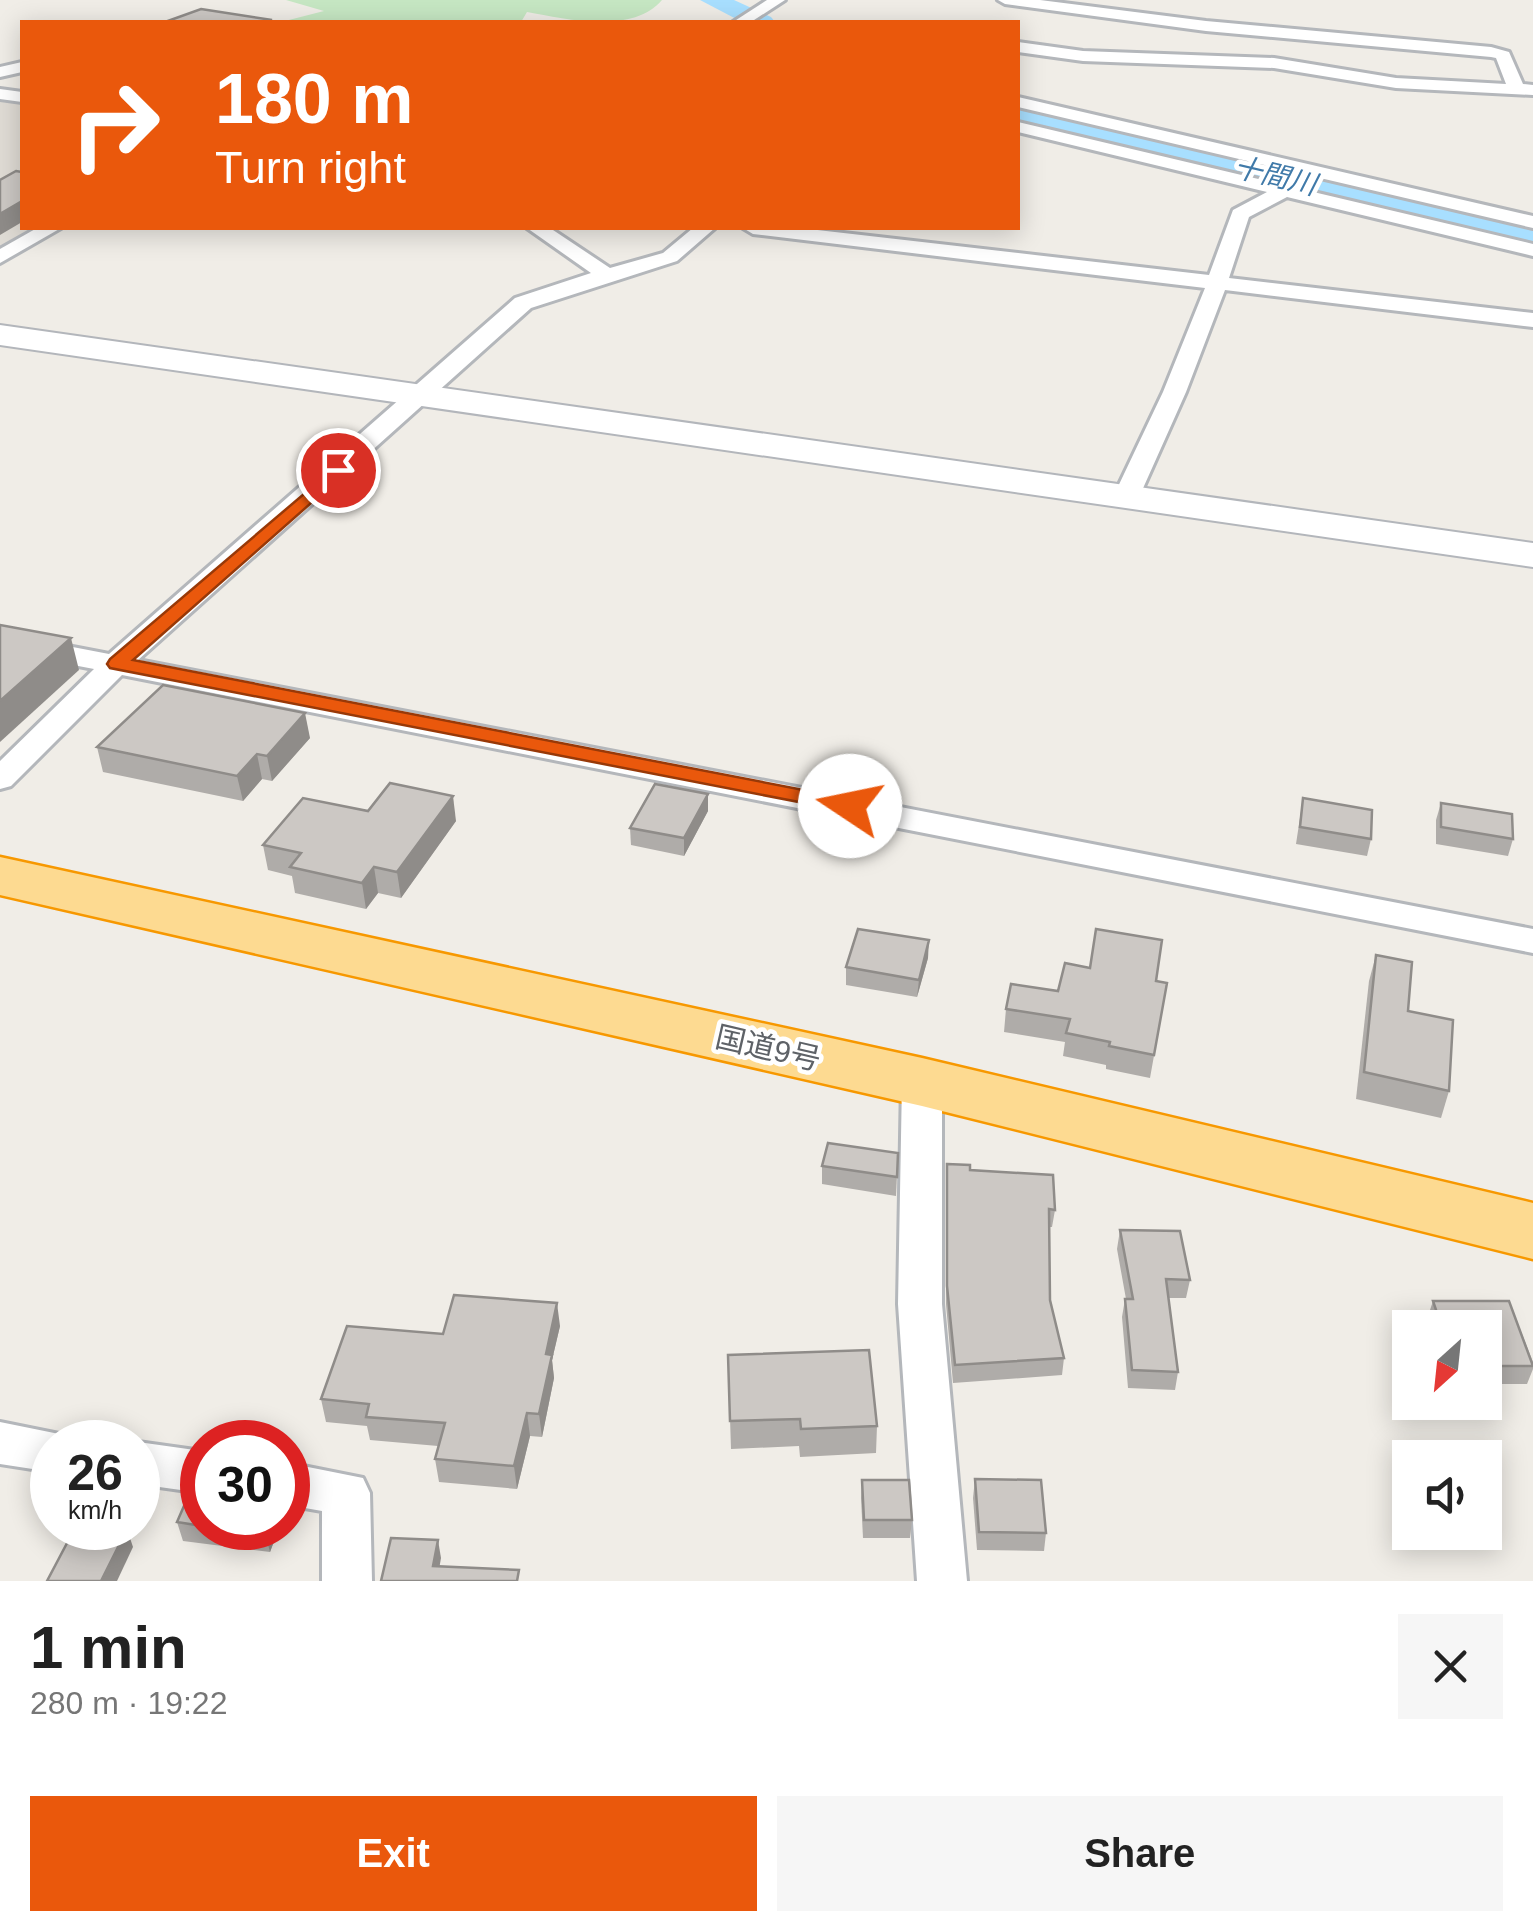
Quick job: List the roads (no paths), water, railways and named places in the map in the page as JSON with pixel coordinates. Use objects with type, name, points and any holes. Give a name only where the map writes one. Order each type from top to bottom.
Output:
[{"type":"highway","name":"国道9号","points":[[0,876],[922,1082],[1533,1231]]},
{"type":"street","points":[[1005,0],[1265,24],[1504,55],[1525,90]]},
{"type":"street","points":[[744,20],[772,4]]},
{"type":"street","points":[[1020,47],[1083,56],[1274,63],[1396,83],[1525,90]]},
{"type":"street","points":[[1020,102],[1533,222]]},
{"type":"street","points":[[1020,127],[1533,250]]},
{"type":"street","points":[[1127,495],[1160,428],[1219,282],[1240,214],[1313,173]]},
{"type":"street","points":[[0,257],[47,230]]},
{"type":"street","points":[[539,230],[607,275]]},
{"type":"street","points":[[0,779],[117,664],[523,303],[670,258],[703,230]]},
{"type":"street","points":[[771,230],[1533,320]]},
{"type":"street","points":[[0,335],[1533,554]]},
{"type":"street","points":[[0,642],[1533,941]]},
{"type":"street","points":[[922,1082],[920,1304],[942,1581]]},
{"type":"street","points":[[0,1444],[30,1448]]},
{"type":"street","points":[[310,1487],[346,1492],[347,1581]]},
{"type":"waterway","name":"十間川","points":[[713,0],[758,20]]},
{"type":"waterway","name":"十間川","points":[[1020,116],[1533,236]]}]
